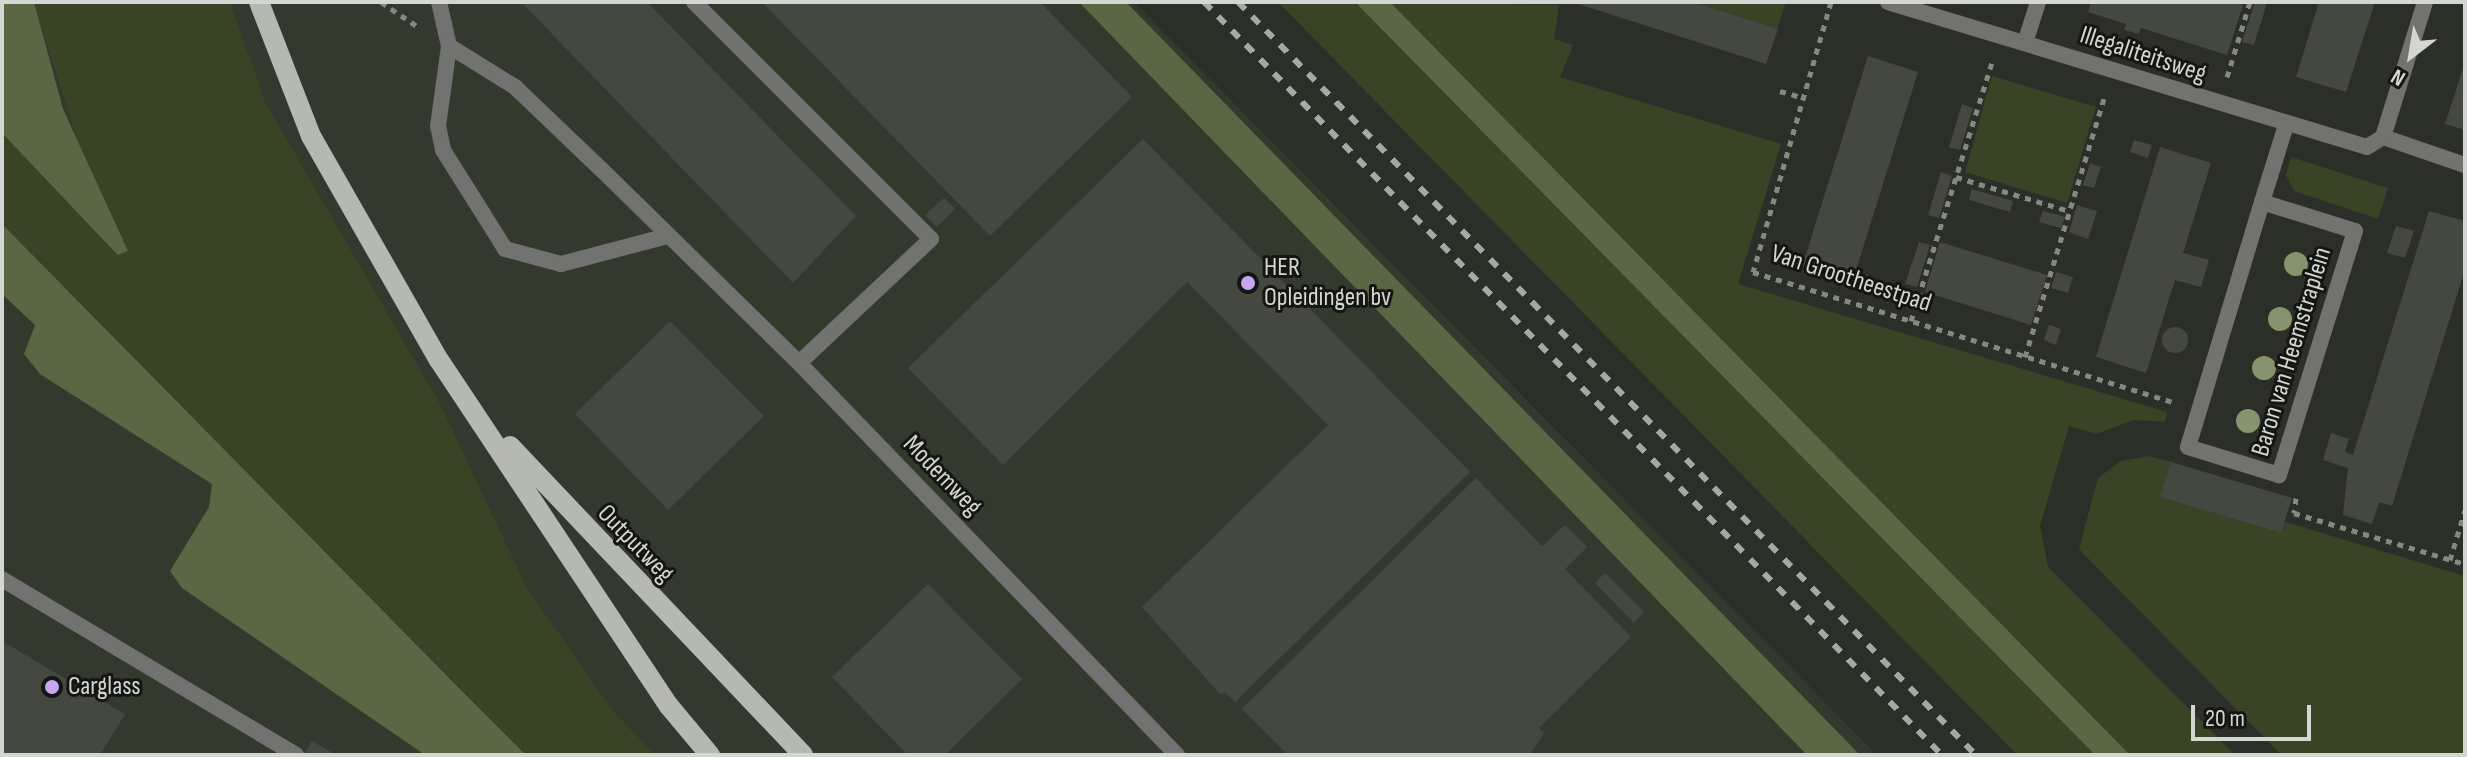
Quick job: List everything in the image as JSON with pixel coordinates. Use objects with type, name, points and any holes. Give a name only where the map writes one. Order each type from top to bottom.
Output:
[{"type":"main road","name":"Outputweg","points":[[259,2],[311,136],[439,360],[669,706],[710,755]]},
{"type":"main road","name":"Outputweg","points":[[439,360],[541,485],[803,755]]},
{"type":"street","points":[[439,2],[449,46],[438,126],[443,150],[505,249],[561,264],[668,236]]},
{"type":"street","points":[[694,2],[931,239],[799,363]]},
{"type":"street","name":"Illegaliteitsweg","points":[[1888,2],[2286,125],[2367,147],[2383,137],[2465,165]]},
{"type":"street","points":[[2025,43],[2038,2]]},
{"type":"street","points":[[2383,137],[2425,2]]},
{"type":"street","name":"Modemweg","points":[[449,46],[515,87],[799,363],[1177,755]]},
{"type":"street","name":"Baron van Heemstraplein","points":[[2262,202],[2355,231],[2279,475],[2188,447],[2262,202],[2286,125]]},
{"type":"street","points":[[2,579],[296,755]]},
{"type":"path","name":"Van Grootheestpad","points":[[1831,2],[1753,272],[2199,410]]},
{"type":"path","points":[[2218,104],[2250,2]]},
{"type":"path","points":[[1911,321],[2001,35]]},
{"type":"path","points":[[2025,357],[2113,71]]},
{"type":"path","points":[[1780,91],[1804,98]]},
{"type":"path","points":[[1956,177],[2069,211]]},
{"type":"path","points":[[2279,475],[2298,501],[2294,513],[2465,564]]},
{"type":"path","points":[[2450,560],[2465,510]]},
{"type":"shaded area","points":[[2,2],[1134,2],[1877,755],[2,755]]},
{"type":"shaded area","points":[[2,2],[34,2],[63,109],[128,251],[118,255],[2,133]]},
{"type":"shaded area","points":[[34,2],[230,2],[265,102],[441,406],[527,588],[613,711],[655,755],[526,755],[2,224],[2,133],[111,248]]},
{"type":"shaded area","points":[[1079,2],[1126,2],[1860,755],[1807,755]]},
{"type":"shaded area","points":[[1278,2],[1355,2],[2095,755],[2017,755]]},
{"type":"shaded area","points":[[1355,2],[1390,2],[2130,755],[2095,755]]},
{"type":"shaded area","points":[[1390,2],[1559,5],[1554,39],[1573,45],[1560,77],[1781,144],[1738,284],[2167,412],[2165,422],[2134,420],[2096,434],[2069,426],[2040,526],[2048,567],[2235,755],[2130,755]]},
{"type":"shaded area","points":[[1691,2],[1786,2],[1777,29]]},
{"type":"shaded area","points":[[1992,76],[2096,107],[2067,203],[1965,172]]},
{"type":"shaded area","points":[[2291,157],[2388,188],[2378,219],[2294,191],[2286,175]]},
{"type":"shaded area","points":[[2,224],[526,755],[425,755],[182,588],[170,571],[209,507],[212,484],[40,374],[24,354],[35,325],[2,294]]},
{"type":"shaded area","points":[[2148,456],[2171,462],[2161,497],[2281,533],[2285,522],[2465,576],[2465,755],[2281,755],[2079,549],[2098,478],[2121,461]]},
{"type":"building","points":[[521,2],[647,2],[856,216],[793,283]]},
{"type":"building","points":[[762,2],[1040,2],[1132,97],[990,236]]},
{"type":"building","points":[[1572,2],[1692,2],[1778,29],[1766,64]]},
{"type":"building","points":[[2091,2],[2232,2],[2243,5],[2227,55],[2141,28],[2139,34],[2124,30],[2126,24],[2088,12]]},
{"type":"building","points":[[2255,2],[2267,3],[2254,45],[2242,42]]},
{"type":"building","points":[[2319,2],[2375,2],[2346,92],[2296,77]]},
{"type":"building","points":[[1868,56],[1918,72],[1852,283],[1802,267]]},
{"type":"building","points":[[2465,62],[2465,130],[2445,124]]},
{"type":"building","points":[[1962,104],[1973,108],[1960,150],[1949,147]]},
{"type":"building","points":[[1143,139],[1470,472],[1235,702],[1225,692],[1221,695],[1142,607],[1328,425],[1187,282],[1003,465],[908,368]]},
{"type":"building","points":[[2134,140],[2152,145],[2148,158],[2130,152]]},
{"type":"building","points":[[2160,147],[2211,163],[2183,253],[2209,260],[2201,287],[2175,280],[2146,373],[2096,357]]},
{"type":"building","points":[[2090,163],[2101,167],[2094,188],[2083,185]]},
{"type":"building","points":[[1941,172],[1952,176],[1939,218],[1928,215]]},
{"type":"building","points":[[1972,189],[2013,201],[2010,212],[1969,200]]},
{"type":"building","points":[[944,198],[955,209],[937,227],[925,215]]},
{"type":"building","points":[[2077,205],[2097,211],[2088,239],[2069,232]]},
{"type":"building","points":[[2043,211],[2065,217],[2061,228],[2039,222]]},
{"type":"building","points":[[2429,211],[2465,221],[2465,269],[2392,506],[2379,502],[2372,524],[2343,515],[2348,468],[2323,460],[2331,433],[2349,439],[2345,452],[2353,455]]},
{"type":"building","points":[[2396,226],[2414,231],[2405,258],[2387,253]]},
{"type":"building","points":[[1919,242],[1930,245],[1917,287],[1905,284]]},
{"type":"building","points":[[1940,242],[2047,275],[2031,325],[1925,292]]},
{"type":"building","points":[[2056,272],[2073,277],[2068,293],[2051,288]]},
{"type":"building","points":[[670,321],[764,416],[668,510],[575,414]]},
{"type":"building","points":[[2049,325],[2061,329],[2056,345],[2044,340]]},
{"type":"building","points":[[2175,327],[2184,331],[2188,340],[2184,349],[2175,353],[2166,349],[2162,340],[2166,331]]},
{"type":"building","points":[[2171,462],[2292,498],[2281,533],[2160,497]]},
{"type":"building","points":[[1476,478],[1542,546],[1565,525],[1587,547],[1565,569],[1631,637],[1539,728],[1544,733],[1530,755],[1288,755],[1242,709]]},
{"type":"building","points":[[1605,573],[1644,612],[1634,623],[1595,583]]},
{"type":"building","points":[[928,584],[1022,679],[945,755],[908,755],[832,677]]},
{"type":"building","points":[[2,641],[125,714],[100,755],[2,755]]},
{"type":"building","points":[[312,741],[336,755],[303,755]]},
{"type":"railway","points":[[1204,2],[1942,755]]},
{"type":"railway","points":[[1238,2],[1976,755]]},
{"type":"place","name":"HER Opleidingen bv","points":[[1248,283]]},
{"type":"place","name":"Carglass","points":[[52,687]]}]
